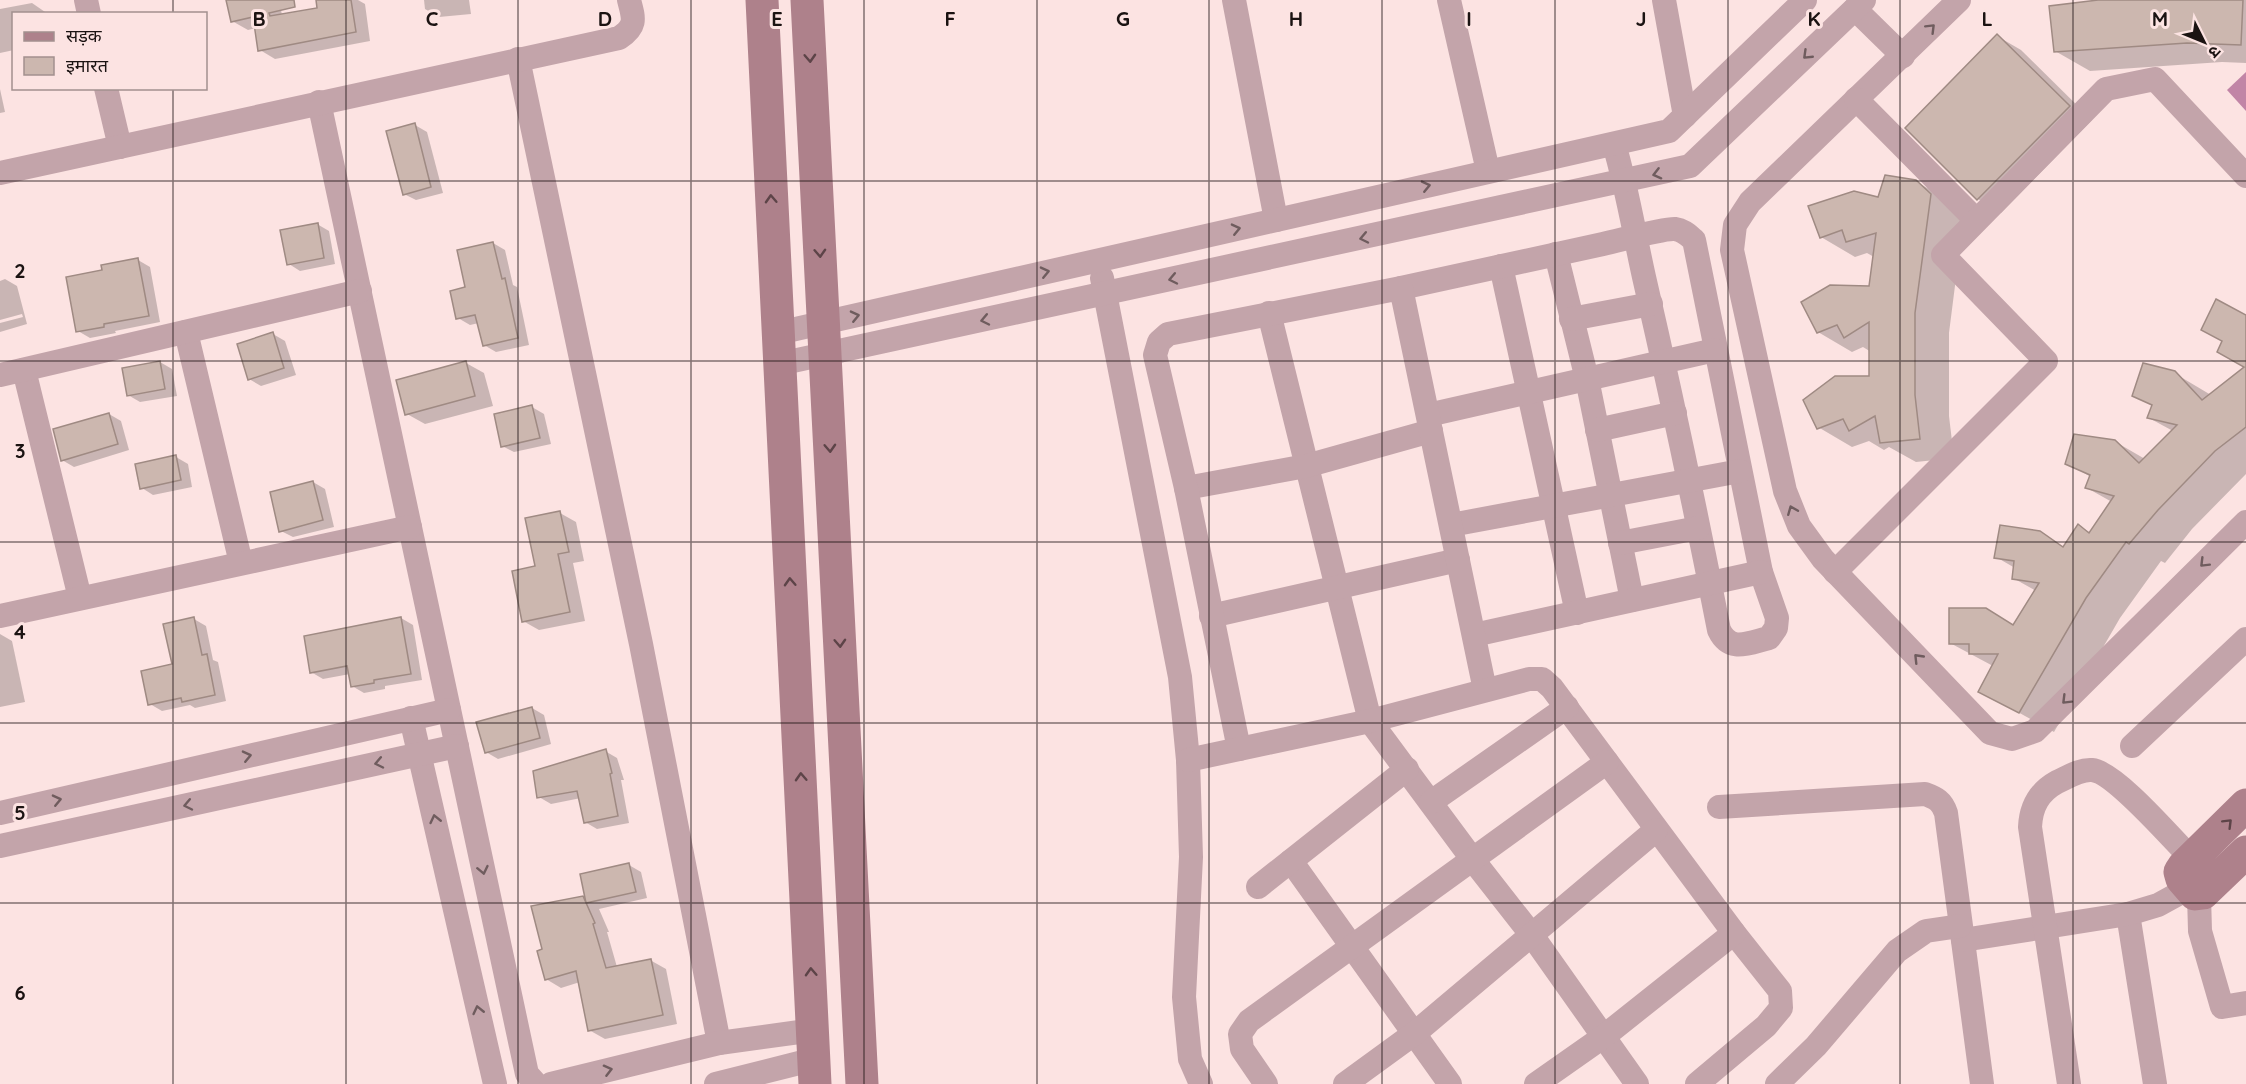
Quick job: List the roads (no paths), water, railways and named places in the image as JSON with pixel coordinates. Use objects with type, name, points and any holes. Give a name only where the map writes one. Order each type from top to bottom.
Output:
[{"type":"street","points":[[0,173],[619,38],[629,31],[634,19],[629,0]]},
{"type":"street","points":[[762,0],[814,1058]]},
{"type":"street","points":[[807,0],[862,1084]]},
{"type":"street","points":[[1234,0],[1276,220]]},
{"type":"street","points":[[1449,0],[1488,171]]},
{"type":"street","points":[[1664,0],[1685,116]]},
{"type":"street","points":[[824,339],[1100,260],[1669,131],[1805,0]]},
{"type":"street","points":[[1959,0],[1750,201],[1735,225],[1732,250],[1785,491],[1799,526],[1822,559],[1990,733],[2012,739],[2035,731],[2246,522]]},
{"type":"street","points":[[778,349],[824,339],[1104,294],[1690,165],[1860,4],[1903,56]]},
{"type":"street","points":[[518,59],[641,644],[719,1043]]},
{"type":"street","points":[[1835,572],[2046,360],[1943,255],[2106,88],[2155,79],[2246,176]]},
{"type":"street","points":[[106,90],[120,147]]},
{"type":"street","points":[[1856,99],[1976,220]]},
{"type":"street","points":[[320,102],[526,1074],[534,1084]]},
{"type":"street","points":[[1239,749],[1186,488],[1155,355],[1158,342],[1168,334],[1401,288],[1556,254],[1635,237],[1674,229],[1686,233],[1694,240],[1761,572],[1777,618],[1776,628],[1768,638],[1739,645],[1730,644],[1719,630],[1675,413],[1635,237],[1625,181],[1614,144]]},
{"type":"street","points":[[1556,254],[1587,379],[1632,600]]},
{"type":"street","points":[[1100,260],[1104,294],[1180,677],[1188,760],[1191,857],[1184,997],[1190,1059],[1201,1084]]},
{"type":"street","points":[[1501,266],[1577,613]]},
{"type":"street","points":[[1401,288],[1485,690]]},
{"type":"street","points":[[0,375],[360,291]]},
{"type":"street","points":[[1571,319],[1651,304]]},
{"type":"street","points":[[1269,313],[1370,722],[1531,934],[1637,1084]]},
{"type":"street","points":[[186,332],[241,563]]},
{"type":"street","points":[[1186,488],[1306,466],[1429,423],[1528,392],[1715,350]]},
{"type":"street","points":[[24,370],[80,598]]},
{"type":"street","points":[[1597,430],[1675,413]]},
{"type":"street","points":[[1451,525],[1740,471]]},
{"type":"street","points":[[0,616],[410,526]]},
{"type":"street","points":[[1620,543],[1698,528]]},
{"type":"street","points":[[1211,616],[1458,560]]},
{"type":"street","points":[[1474,635],[1761,572]]},
{"type":"street","points":[[2132,746],[2246,639]]},
{"type":"street","points":[[1188,760],[1370,722],[1529,679],[1542,680],[1552,687],[1656,830],[1780,992],[1780,1008],[1767,1026],[1697,1084]]},
{"type":"street","points":[[1431,802],[1567,708]]},
{"type":"street","points":[[0,813],[449,710]]},
{"type":"street","points":[[411,718],[495,1084]]},
{"type":"street","points":[[0,846],[457,746]]},
{"type":"street","points":[[1266,1084],[1242,1049],[1240,1034],[1249,1021],[1607,762]]},
{"type":"street","points":[[1258,887],[1407,769]]},
{"type":"street","points":[[2069,1084],[2030,827],[2031,814],[2036,801],[2050,786],[2076,773],[2092,770],[2106,775],[2120,786],[2204,893],[2246,852]]},
{"type":"street","points":[[1719,807],[1925,794],[1936,798],[1943,804],[1982,1084]]},
{"type":"street","points":[[1777,1084],[1816,1046],[1897,951],[1926,931],[1962,933],[2046,927],[2128,914],[2158,905],[2193,880],[2246,805]]},
{"type":"street","points":[[1345,1084],[1415,1033],[1656,830]]},
{"type":"street","points":[[1291,861],[1450,1084]]},
{"type":"street","points":[[2193,880],[2200,931],[2222,1007],[2246,1003]]},
{"type":"street","points":[[2128,914],[2155,1084]]},
{"type":"street","points":[[1536,1084],[1603,1036],[1734,933]]},
{"type":"street","points":[[551,1084],[719,1043],[814,1058]]},
{"type":"street","points":[[716,1084],[814,1058]]}]
